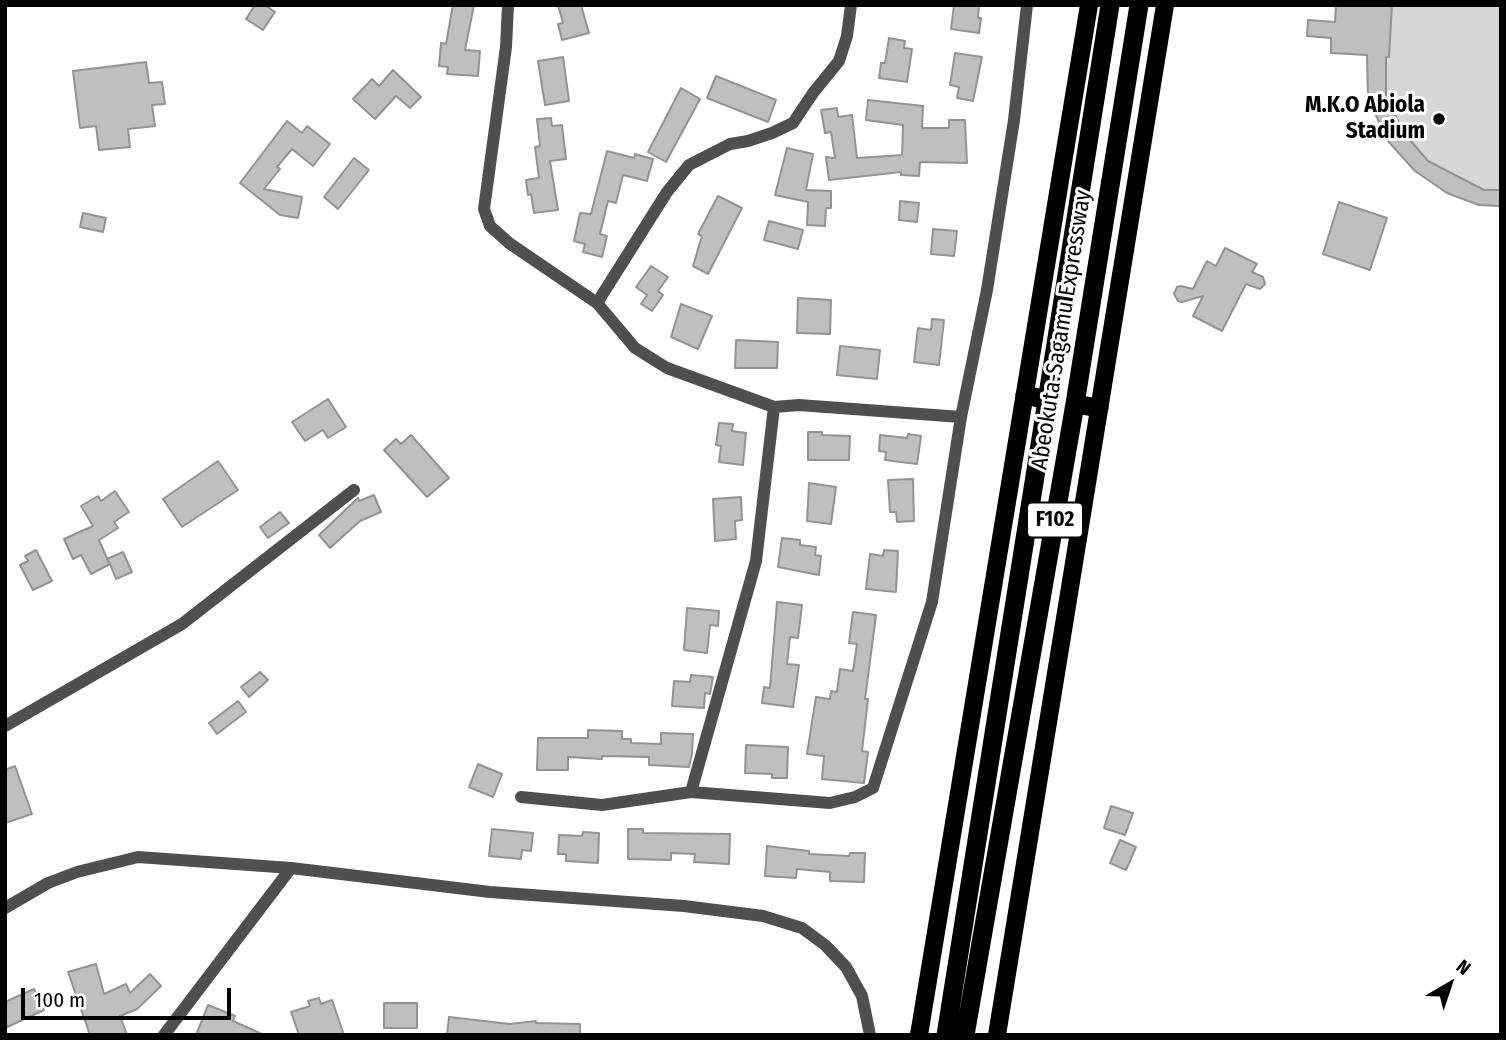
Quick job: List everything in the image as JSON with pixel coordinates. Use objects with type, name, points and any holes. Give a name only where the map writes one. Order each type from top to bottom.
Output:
[{"type":"highway","name":"Abeokuta-Sagamu Expressway","points":[[946,1035],[1110,5]]},
{"type":"highway","name":"Abeokuta-Sagamu Expressway","points":[[965,1035],[1075,404],[1139,5]]},
{"type":"highway","points":[[1025,396],[1048,400]]},
{"type":"highway","points":[[1075,404],[1099,408]]},
{"type":"main road","points":[[919,1035],[1089,5]]},
{"type":"main road","points":[[997,1035],[1165,5]]},
{"type":"street","points":[[509,5],[506,47],[484,209],[490,226],[509,243],[597,303],[635,348],[667,368],[774,407],[799,405],[961,417]]},
{"type":"street","points":[[597,303],[667,192],[689,164],[730,144],[760,137],[793,123],[839,61],[848,36],[851,5]]},
{"type":"street","points":[[521,797],[602,805],[691,792],[830,803],[855,797],[873,788],[932,602],[961,417],[987,290],[1014,120],[1027,5]]},
{"type":"street","points":[[691,792],[756,561],[774,407]]},
{"type":"street","points":[[5,726],[182,624],[354,490]]},
{"type":"street","points":[[5,908],[48,883],[77,872],[138,857],[291,868],[491,892],[684,906],[763,916],[802,928],[825,945],[846,967],[862,996],[870,1035]]},
{"type":"street","points":[[164,1035],[291,868]]},
{"type":"shaded area","name":"M.K.O Abiola Stadium","points":[[1336,5],[1501,5],[1501,206],[1457,196],[1418,173],[1402,158],[1388,140],[1369,99],[1367,55],[1331,53],[1331,38],[1307,36],[1308,20],[1335,22]]},
{"type":"building","points":[[255,5],[265,5],[275,12],[263,30],[246,19]]},
{"type":"building","points":[[453,5],[474,5],[465,50],[480,51],[478,76],[447,74],[448,67],[439,66],[441,43],[446,44]]},
{"type":"building","points":[[558,5],[581,5],[589,33],[562,40],[558,24],[563,23]]},
{"type":"building","points":[[954,5],[979,5],[979,33],[951,29]]},
{"type":"building","points":[[1336,5],[1392,5],[1389,57],[1386,57],[1386,97],[1404,133],[1428,161],[1484,190],[1501,190],[1501,206],[1479,205],[1447,193],[1415,171],[1387,140],[1368,97],[1367,55],[1331,53],[1331,38],[1307,36],[1308,20],[1335,22]]},
{"type":"building","points":[[889,38],[905,41],[904,48],[912,49],[907,82],[879,78],[881,63],[885,63]]},
{"type":"building","points":[[955,53],[982,57],[973,101],[957,98],[959,87],[950,85]]},
{"type":"building","points":[[563,57],[569,101],[545,105],[538,61]]},
{"type":"building","points":[[146,62],[149,83],[162,82],[165,104],[152,105],[155,126],[128,129],[130,147],[99,150],[96,126],[80,128],[73,71]]},
{"type":"building","points":[[393,70],[421,97],[410,108],[396,96],[375,119],[353,99],[372,79],[379,86]]},
{"type":"building","points":[[716,76],[776,100],[768,122],[707,98]]},
{"type":"building","points":[[681,88],[700,99],[666,162],[648,152]]},
{"type":"building","points":[[868,100],[923,106],[922,128],[949,128],[949,120],[965,120],[967,163],[920,162],[919,176],[901,175],[901,172],[829,180],[826,157],[835,158],[831,132],[825,133],[821,110],[837,108],[838,117],[852,115],[857,158],[902,155],[903,125],[866,120]]},
{"type":"building","points":[[551,118],[552,126],[562,125],[566,159],[550,161],[558,210],[534,213],[526,180],[539,178],[535,147],[540,146],[537,119]]},
{"type":"building","points":[[287,121],[302,133],[307,126],[330,144],[313,166],[292,149],[264,189],[302,197],[298,218],[280,215],[240,183]]},
{"type":"building","points":[[787,148],[813,154],[806,190],[831,191],[831,208],[826,208],[825,226],[807,225],[808,202],[775,195]]},
{"type":"building","points":[[607,151],[634,158],[635,154],[653,159],[647,181],[623,175],[616,203],[608,201],[600,234],[607,236],[602,257],[583,252],[585,244],[574,241],[580,213],[591,214]]},
{"type":"building","points":[[354,158],[369,170],[338,209],[324,197]]},
{"type":"building","points":[[718,196],[742,208],[708,274],[693,266],[702,236],[698,234]]},
{"type":"building","points":[[900,201],[919,203],[917,222],[899,220]]},
{"type":"building","points":[[1339,202],[1387,218],[1370,270],[1323,254]]},
{"type":"building","points":[[83,213],[106,218],[103,232],[80,227]]},
{"type":"building","points":[[769,221],[803,230],[798,249],[764,240]]},
{"type":"building","points":[[933,229],[957,231],[954,256],[931,254]]},
{"type":"building","points":[[1225,248],[1257,264],[1252,272],[1263,277],[1265,284],[1260,289],[1246,284],[1222,331],[1193,316],[1203,296],[1182,302],[1178,301],[1174,294],[1177,287],[1193,289],[1207,261],[1216,266]]},
{"type":"building","points":[[651,266],[668,277],[658,291],[663,295],[652,311],[641,304],[647,295],[636,287]]},
{"type":"building","points":[[798,298],[831,300],[830,334],[797,333]]},
{"type":"building","points":[[681,304],[712,316],[698,349],[671,337]]},
{"type":"building","points":[[932,319],[944,320],[939,365],[914,362],[918,328],[931,330]]},
{"type":"building","points":[[736,340],[778,342],[777,368],[735,368]]},
{"type":"building","points":[[840,346],[880,350],[877,379],[837,375]]},
{"type":"building","points":[[328,399],[346,427],[328,438],[323,430],[305,441],[292,422]]},
{"type":"building","points":[[719,423],[733,424],[732,431],[746,433],[743,465],[719,462],[721,446],[716,445]]},
{"type":"building","points":[[808,432],[850,436],[849,460],[808,460]]},
{"type":"building","points":[[908,434],[921,436],[917,464],[885,460],[886,452],[879,451],[880,435],[907,438]]},
{"type":"building","points":[[411,435],[449,478],[427,497],[384,450],[396,439],[401,444]]},
{"type":"building","points":[[218,461],[238,490],[182,527],[163,499]]},
{"type":"building","points":[[913,479],[914,521],[897,522],[896,512],[890,512],[888,480]]},
{"type":"building","points":[[809,483],[836,487],[831,524],[807,521]]},
{"type":"building","points":[[115,491],[129,512],[114,522],[118,528],[99,540],[107,559],[123,552],[132,572],[116,579],[110,564],[91,574],[81,555],[73,559],[64,539],[93,526],[81,506],[98,496],[101,501]]},
{"type":"building","points":[[374,495],[381,512],[360,521],[330,548],[319,535],[358,498],[359,501]]},
{"type":"building","points":[[741,497],[742,520],[735,521],[736,539],[715,541],[713,499]]},
{"type":"building","points":[[280,512],[289,523],[268,538],[260,527]]},
{"type":"building","points":[[782,538],[800,540],[800,545],[816,547],[815,555],[821,556],[819,575],[778,567]]},
{"type":"building","points":[[36,550],[52,581],[33,590],[20,565],[28,561],[25,556]]},
{"type":"building","points":[[884,550],[898,551],[896,592],[866,589],[870,554],[883,556]]},
{"type":"building","points":[[777,602],[802,605],[798,638],[790,637],[787,664],[799,665],[793,707],[762,703],[764,687],[770,688]]},
{"type":"building","points":[[687,608],[719,611],[718,626],[710,625],[707,653],[684,650]]},
{"type":"building","points":[[853,612],[876,615],[865,699],[868,699],[862,751],[868,752],[864,783],[822,779],[824,756],[807,754],[816,697],[830,699],[831,691],[837,692],[840,669],[853,671],[857,644],[849,643]]},
{"type":"building","points":[[260,672],[268,680],[249,697],[241,687]]},
{"type":"building","points":[[691,675],[713,677],[710,694],[705,693],[704,708],[672,706],[674,681],[690,682]]},
{"type":"building","points":[[238,701],[246,712],[217,734],[209,723]]},
{"type":"building","points":[[588,730],[622,731],[622,739],[631,739],[631,743],[661,744],[661,733],[693,734],[689,767],[649,765],[649,757],[602,756],[602,759],[568,757],[568,770],[537,770],[538,738],[588,738]]},
{"type":"building","points":[[746,745],[788,747],[787,778],[772,778],[772,774],[745,773]]},
{"type":"building","points":[[478,764],[502,774],[493,797],[469,787]]},
{"type":"building","points":[[15,766],[32,814],[5,823],[5,770]]},
{"type":"building","points":[[1111,806],[1133,813],[1125,835],[1104,828]]},
{"type":"building","points":[[492,829],[533,833],[531,851],[522,850],[521,859],[489,856]]},
{"type":"building","points":[[628,829],[643,829],[643,833],[730,834],[729,864],[694,862],[695,854],[671,853],[671,860],[628,859]]},
{"type":"building","points":[[583,832],[599,833],[598,863],[566,861],[566,854],[558,854],[559,835],[582,836]]},
{"type":"building","points":[[1120,840],[1136,847],[1126,870],[1110,863]]},
{"type":"building","points":[[767,846],[809,851],[809,854],[849,856],[850,853],[865,853],[864,882],[830,881],[830,872],[797,869],[796,878],[765,876]]},
{"type":"building","points":[[96,964],[104,994],[126,984],[130,993],[150,974],[161,986],[137,1009],[120,1016],[127,1035],[90,1035],[68,972]]},
{"type":"building","points":[[34,989],[44,1010],[5,1028],[5,1002]]},
{"type":"building","points":[[319,998],[321,1004],[332,1000],[344,1035],[299,1035],[291,1012],[310,1006],[308,1001]]},
{"type":"building","points":[[384,1003],[417,1003],[417,1028],[384,1028]]},
{"type":"building","points":[[208,1005],[235,1016],[233,1021],[264,1035],[196,1035]]},
{"type":"building","points":[[449,1017],[510,1024],[536,1021],[580,1024],[580,1035],[447,1035]]},
{"type":"place","name":"M.K.O Abiola Stadium","points":[[1439,119]]}]
